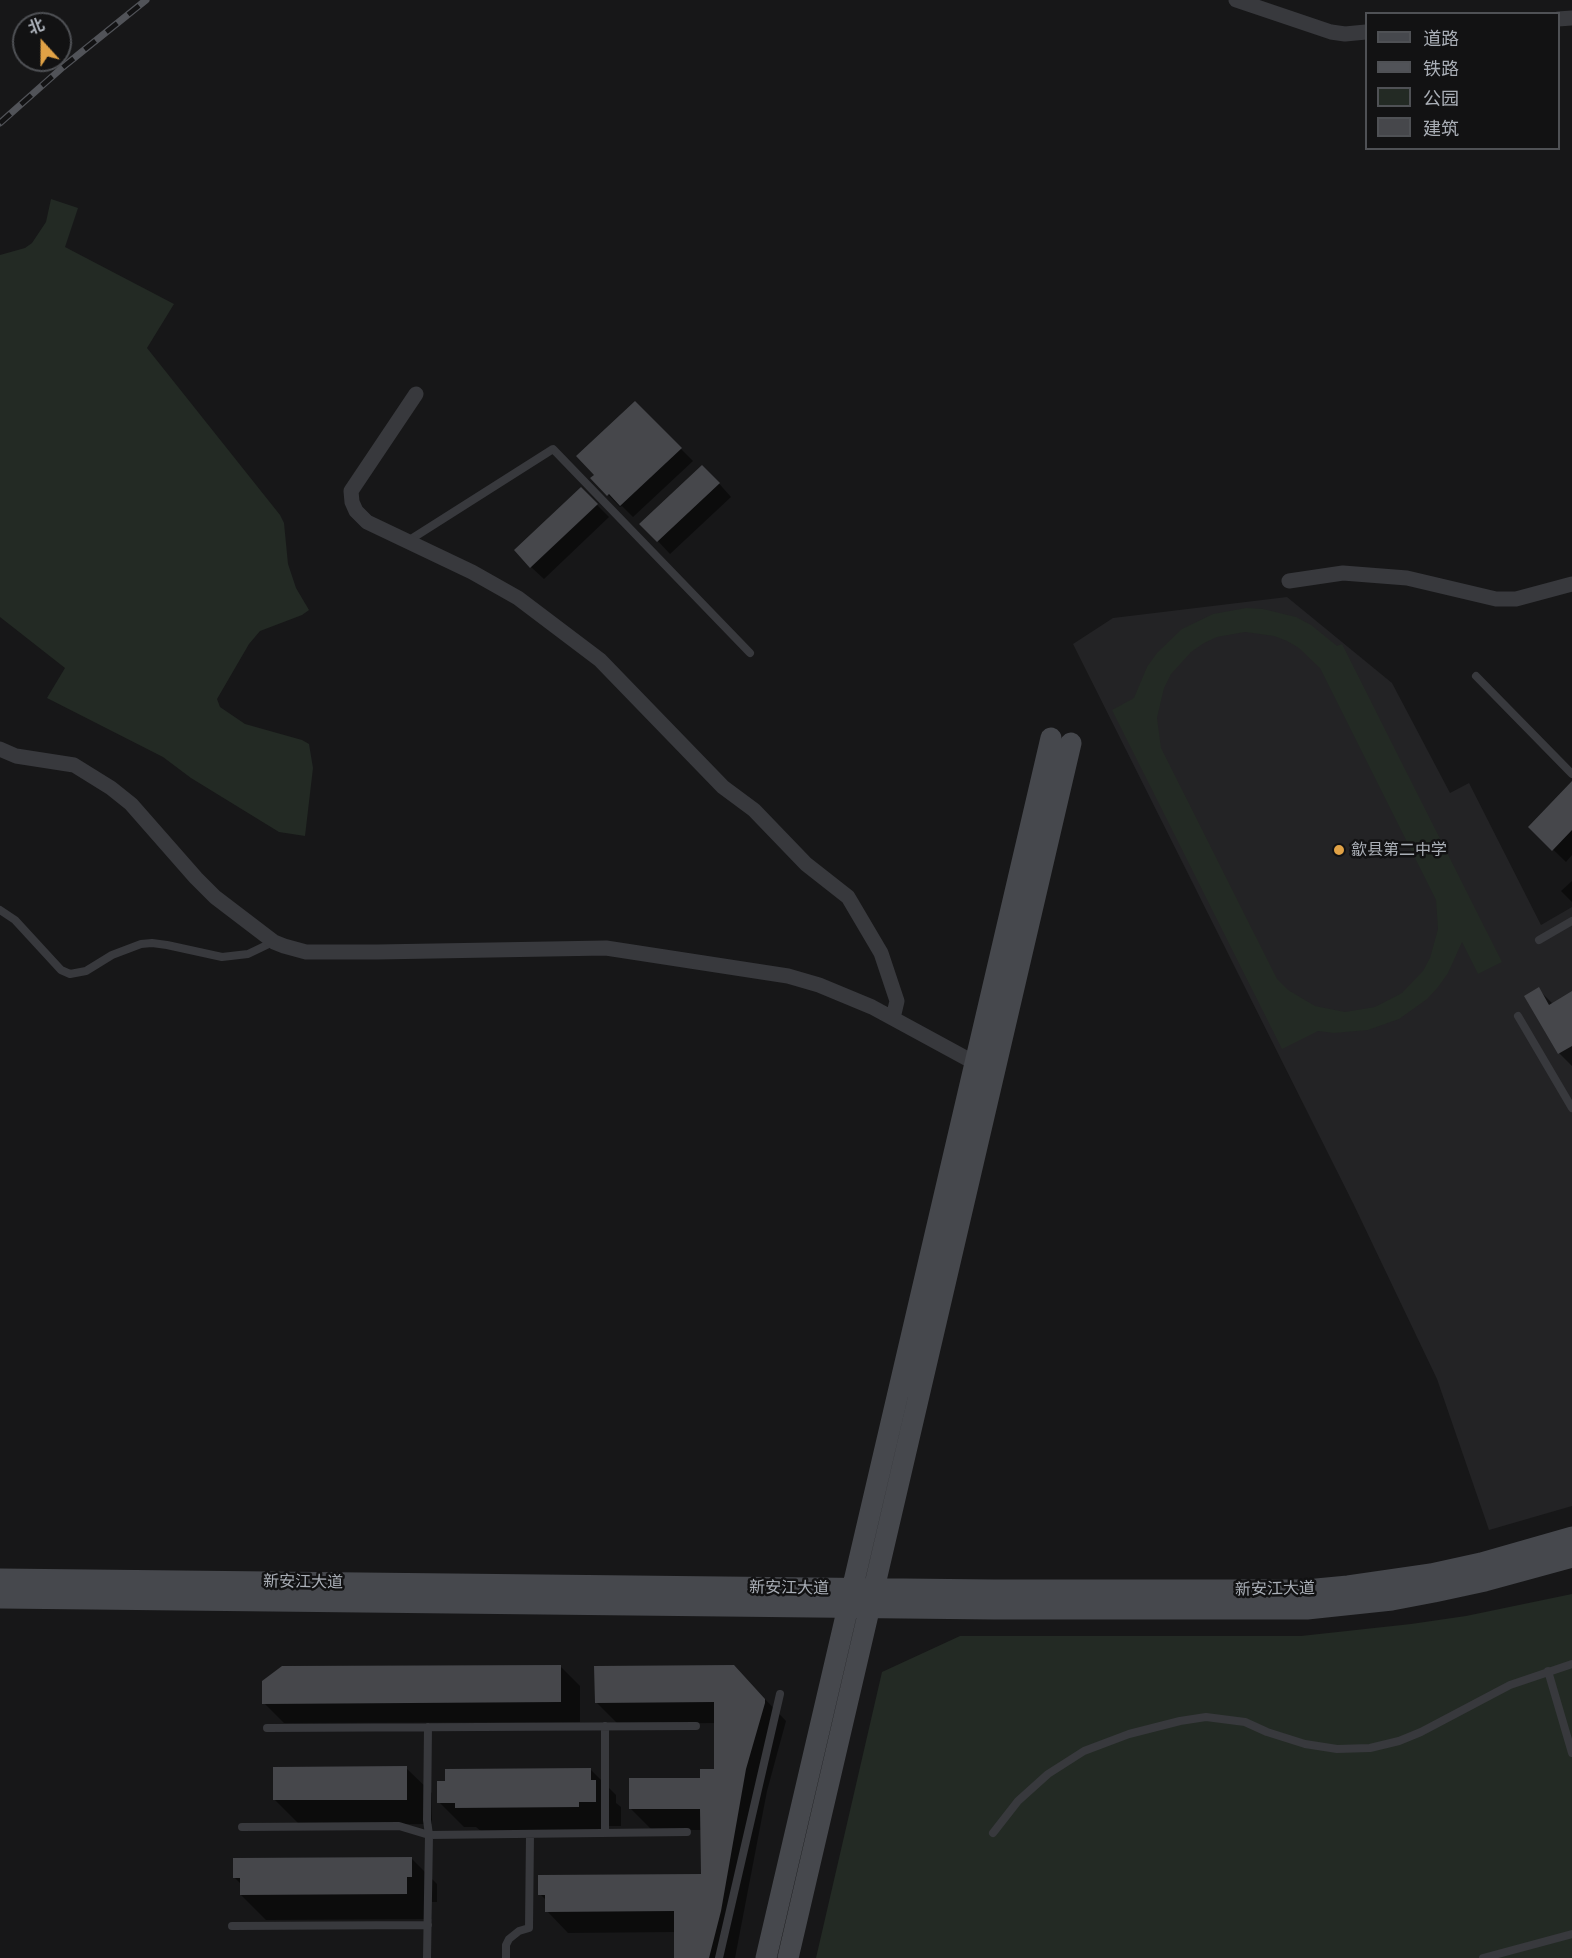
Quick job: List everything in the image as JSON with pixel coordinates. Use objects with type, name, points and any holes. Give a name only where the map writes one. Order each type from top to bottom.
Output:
[{"type":"main road","points":[[766,1958],[861,1598],[1061,741],[975,1063],[861,1598],[788,1958]]},
{"type":"main road","name":"新安江大道","points":[[0,1598],[861,1598],[1306,1590],[1431,1574],[1481,1563],[1572,1537]]},
{"type":"main road","name":"新安江大道","points":[[0,1579],[1307,1609],[1434,1593],[1572,1557]]},
{"type":"street","points":[[1236,0],[1331,32],[1345,34],[1365,32]]},
{"type":"street","points":[[416,394],[351,490],[352,502],[359,515],[367,522],[472,572],[518,598],[588,649],[723,787],[754,810],[806,864],[841,889],[848,897],[881,953],[897,1001],[893,1018]]},
{"type":"street","points":[[1289,581],[1343,573],[1407,578],[1496,599],[1516,598],[1571,585]]},
{"type":"street","points":[[0,749],[16,756],[74,765],[111,788],[131,804],[215,897],[274,942],[306,952],[623,949],[788,976],[849,997],[893,1018],[975,1063]]},
{"type":"lane","points":[[408,542],[553,449],[750,653]]},
{"type":"lane","points":[[1476,676],[1572,774]]},
{"type":"lane","points":[[0,910],[15,920],[61,970],[70,974],[86,971],[111,955],[131,947],[152,943],[222,957],[248,954],[274,942]]},
{"type":"lane","points":[[1539,940],[1572,921]]},
{"type":"lane","points":[[1518,1016],[1572,1108]]},
{"type":"lane","points":[[993,1833],[1018,1801],[1048,1774],[1084,1751],[1129,1734],[1180,1720],[1206,1717],[1245,1722],[1305,1744],[1336,1749],[1370,1748],[1399,1741],[1421,1732],[1486,1697],[1548,1671],[1572,1664]]},
{"type":"lane","points":[[1548,1671],[1572,1753]]},
{"type":"lane","points":[[719,1958],[780,1694]]},
{"type":"lane","points":[[605,1726],[605,1833]]},
{"type":"lane","points":[[267,1728],[696,1726]]},
{"type":"lane","points":[[427,1958],[428,1727]]},
{"type":"lane","points":[[242,1827],[399,1826],[429,1835],[687,1832]]},
{"type":"lane","points":[[506,1958],[506,1945],[509,1939],[519,1931],[529,1928],[530,1834]]},
{"type":"lane","points":[[232,1926],[428,1925]]},
{"type":"lane","points":[[1483,1958],[1572,1934]]},
{"type":"shaded area","points":[[1287,597],[1392,683],[1450,793],[1469,783],[1541,925],[1572,907],[1572,1506],[1489,1530],[1437,1379],[1353,1203],[1073,644],[1113,618]]},
{"type":"green space","points":[[51,199],[78,208],[65,247],[174,304],[147,348],[284,523],[288,564],[296,588],[309,610],[302,615],[260,631],[249,644],[217,699],[220,707],[245,724],[309,744],[313,768],[305,836],[279,832],[191,778],[163,757],[47,698],[65,668],[0,617],[0,255],[25,248],[32,243],[46,222]]},
{"type":"green space","points":[[1246,608],[1263,609],[1296,617],[1311,625],[1337,646],[1342,644],[1502,962],[1478,974],[1462,942],[1448,973],[1438,987],[1427,999],[1399,1019],[1368,1030],[1334,1033],[1318,1031],[1282,1049],[1112,710],[1134,698],[1147,667],[1157,653],[1182,629],[1213,614]],"holes":[[[1245,632],[1274,636],[1299,648],[1320,668],[1436,900],[1438,929],[1430,958],[1423,971],[1402,993],[1375,1007],[1345,1012],[1315,1006],[1288,990],[1277,979],[1161,748],[1157,718],[1164,688],[1171,674],[1191,652],[1217,637]]]},
{"type":"green space","points":[[1572,1594],[1572,1958],[816,1958],[882,1672],[960,1636],[1301,1636],[1466,1616]]},
{"type":"building","points":[[635,401],[682,448],[620,506],[590,478],[594,475],[576,456]]},
{"type":"building","points":[[702,465],[720,483],[657,542],[639,524]]},
{"type":"building","points":[[581,487],[598,504],[530,568],[514,550]]},
{"type":"building","points":[[1572,781],[1572,830],[1552,851],[1528,827]]},
{"type":"building","points":[[1539,987],[1549,1005],[1572,991],[1572,1046],[1558,1054],[1524,996]]},
{"type":"building","points":[[561,1665],[561,1702],[262,1704],[262,1681],[282,1666]]},
{"type":"building","points":[[734,1665],[765,1699],[765,1703],[746,1769],[721,1911],[709,1958],[674,1958],[674,1911],[545,1912],[545,1895],[538,1895],[538,1875],[701,1874],[700,1809],[629,1809],[629,1778],[700,1778],[700,1769],[714,1769],[714,1702],[595,1703],[594,1666]]},
{"type":"building","points":[[407,1766],[407,1800],[273,1800],[273,1767]]},
{"type":"building","points":[[591,1768],[591,1780],[596,1780],[596,1802],[579,1802],[579,1807],[455,1808],[455,1803],[437,1803],[437,1781],[445,1781],[445,1769]]},
{"type":"building","points":[[412,1857],[412,1877],[407,1877],[407,1894],[240,1895],[240,1878],[233,1878],[233,1858]]},
{"type":"railway","points":[[0,123],[63,67],[146,0]]},
{"type":"place","name":"歙县第二中学","points":[[1339,850]]}]
